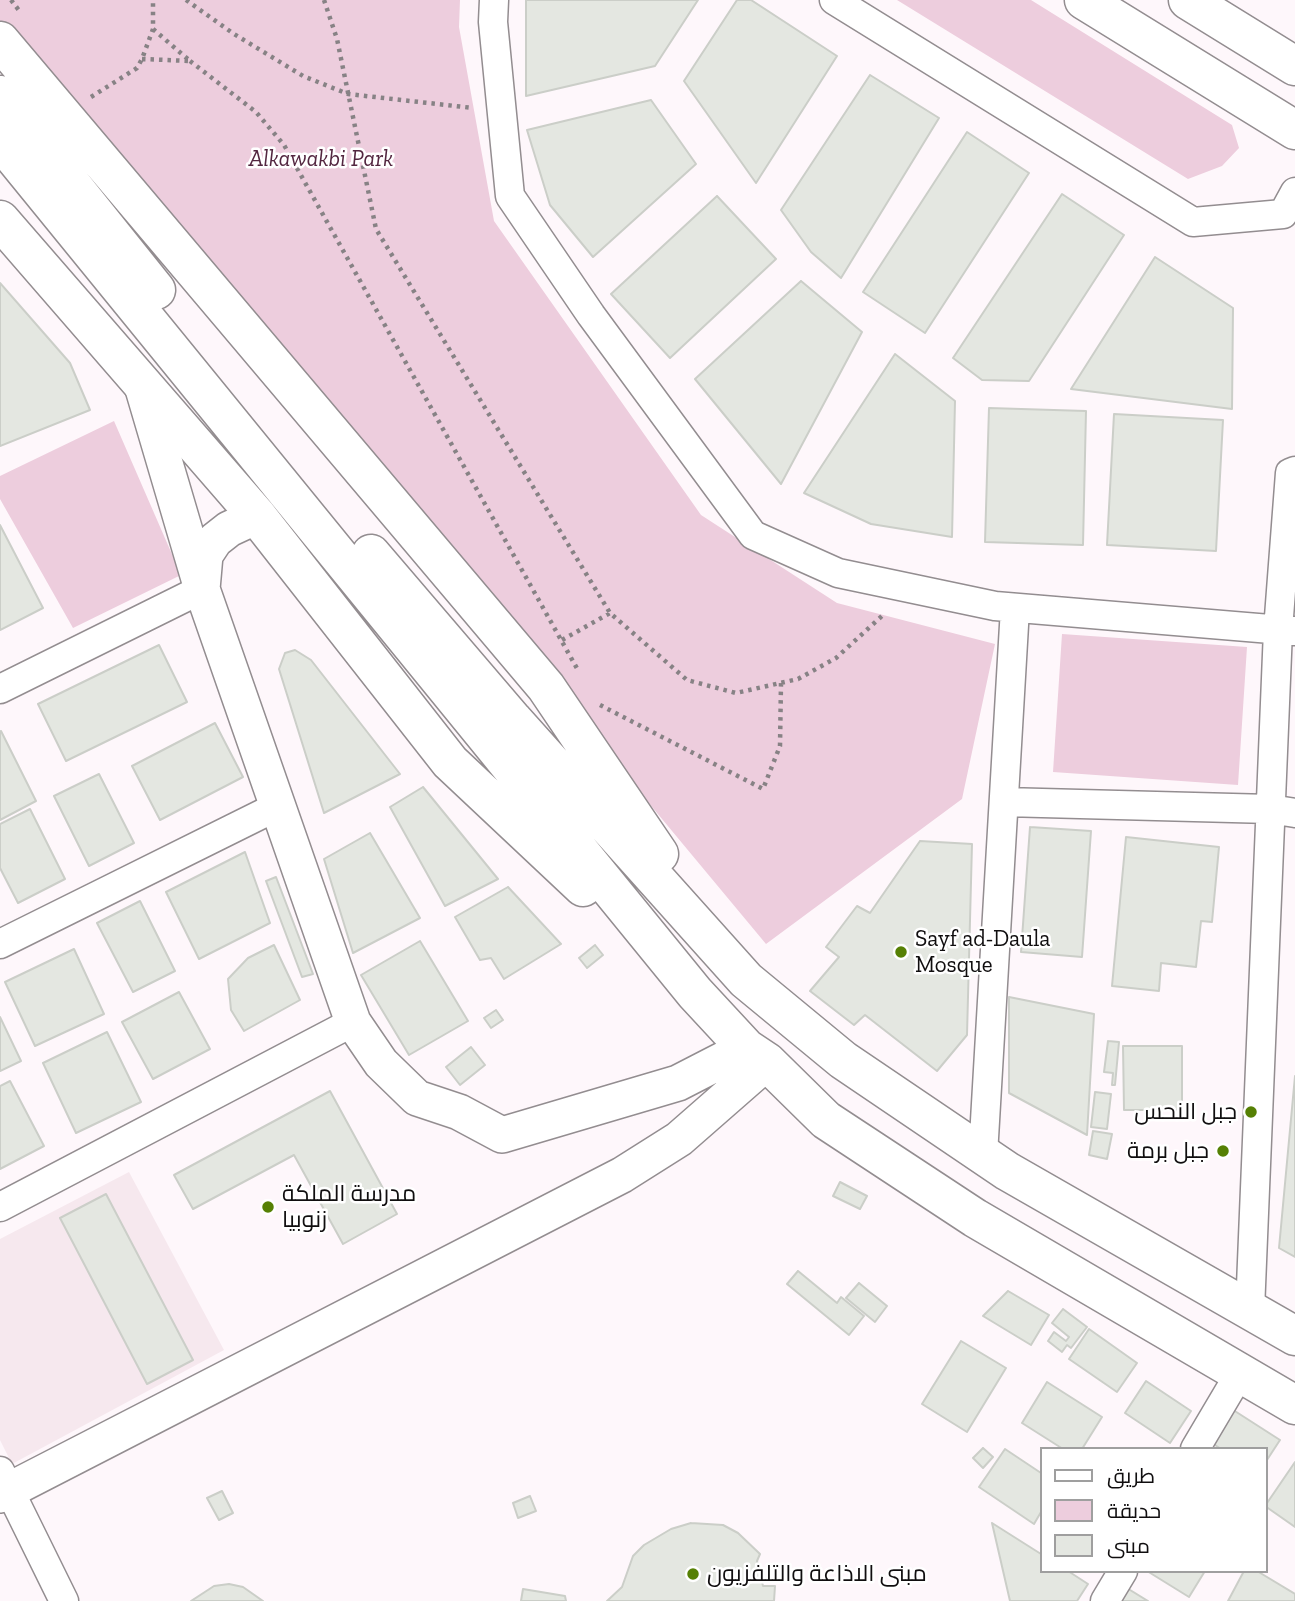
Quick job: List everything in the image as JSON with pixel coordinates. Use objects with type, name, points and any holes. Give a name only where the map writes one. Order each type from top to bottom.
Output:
[{"type":"main road","points":[[1084,0],[1295,130]]},
{"type":"main road","points":[[1197,2],[1295,66]]},
{"type":"main road","points":[[0,41],[545,687],[746,980]]},
{"type":"main road","points":[[0,95],[338,516],[513,720],[746,980],[844,1060],[983,1155],[1295,1336]]},
{"type":"main road","points":[[0,140],[695,993]]},
{"type":"main road","points":[[0,220],[257,516],[450,762],[826,1120],[975,1218],[1295,1405]]},
{"type":"street","points":[[494,0],[510,196],[591,315],[753,535],[838,573],[1016,608],[1286,630]]},
{"type":"street","points":[[834,0],[1193,222],[1283,214],[1295,192]]},
{"type":"street","points":[[139,377],[202,589],[353,1022],[381,1063],[416,1097],[458,1112],[502,1135],[678,1083],[756,1055]]},
{"type":"street","points":[[1250,1310],[1283,811],[1290,473],[1295,471]]},
{"type":"street","points":[[202,589],[205,555],[215,540],[235,525],[257,516]]},
{"type":"street","points":[[0,689],[202,589]]},
{"type":"street","points":[[983,1155],[1016,608]]},
{"type":"street","points":[[1004,802],[1283,811]]},
{"type":"street","points":[[0,944],[278,806]]},
{"type":"street","points":[[0,1207],[353,1022]]},
{"type":"street","points":[[64,1601],[3,1485],[622,1175],[679,1139],[756,1055]]},
{"type":"street","points":[[1196,1447],[1240,1373]]},
{"type":"street","points":[[1105,1601],[1122,1573]]},
{"type":"path","points":[[87,100],[136,68],[142,59],[153,29],[153,0]]},
{"type":"path","points":[[186,0],[234,34],[303,76],[348,94],[473,108],[502,107]]},
{"type":"path","points":[[324,0],[337,40],[376,229],[610,613],[687,680],[736,693],[798,679],[836,658],[883,615]]},
{"type":"path","points":[[153,29],[256,112],[284,145],[585,682]]},
{"type":"path","points":[[142,59],[190,61]]},
{"type":"path","points":[[562,640],[610,613]]},
{"type":"path","points":[[597,704],[763,789],[780,746],[781,683]]},
{"type":"shaded area","points":[[129,1172],[224,1350],[12,1464],[0,1440],[0,1239]]},
{"type":"green space","name":"Alkawakbi Park","points":[[0,0],[460,0],[459,27],[494,221],[701,515],[837,603],[995,644],[962,799],[766,944],[0,23]]},
{"type":"green space","points":[[897,0],[1031,0],[1232,125],[1239,148],[1222,166],[1188,179]]},
{"type":"green space","points":[[114,421],[181,575],[73,628],[0,499],[0,476]]},
{"type":"green space","points":[[1062,634],[1247,647],[1238,785],[1053,772]]},
{"type":"building","points":[[526,0],[698,0],[655,66],[526,96]]},
{"type":"building","points":[[737,0],[751,0],[837,56],[756,183],[684,81]]},
{"type":"building","points":[[870,75],[939,118],[841,278],[811,252],[781,210]]},
{"type":"building","points":[[651,100],[696,164],[593,257],[550,205],[527,130]]},
{"type":"building","points":[[967,132],[1029,173],[925,333],[863,292]]},
{"type":"building","points":[[1062,194],[1124,235],[1029,381],[982,380],[953,358]]},
{"type":"building","points":[[717,196],[776,259],[670,358],[611,294]]},
{"type":"building","points":[[1155,257],[1233,308],[1232,409],[1071,389]]},
{"type":"building","points":[[801,281],[862,332],[781,484],[695,379]]},
{"type":"building","points":[[0,283],[70,363],[90,410],[0,446]]},
{"type":"building","points":[[895,354],[955,401],[952,537],[871,524],[804,493]]},
{"type":"building","points":[[989,408],[1086,411],[1083,545],[985,542]]},
{"type":"building","points":[[1114,414],[1223,420],[1216,551],[1107,545]]},
{"type":"building","points":[[0,525],[43,608],[0,630]]},
{"type":"building","points":[[159,645],[187,702],[66,761],[38,704]]},
{"type":"building","points":[[295,650],[311,660],[400,774],[324,813],[279,669],[285,653]]},
{"type":"building","points":[[215,723],[243,777],[160,820],[132,766]]},
{"type":"building","points":[[0,732],[36,801],[0,820]]},
{"type":"building","points":[[99,774],[134,843],[89,866],[54,796]]},
{"type":"building","points":[[423,787],[498,879],[445,906],[390,807]]},
{"type":"building","points":[[30,809],[65,879],[18,903],[0,868],[0,824]]},
{"type":"building","points":[[1030,827],[1091,831],[1082,957],[1021,952]]},
{"type":"building","points":[[370,833],[420,918],[353,953],[324,859]]},
{"type":"building","points":[[1126,837],[1219,847],[1212,922],[1201,921],[1196,967],[1161,963],[1159,991],[1112,986]]},
{"type":"building","name":"Sayf ad-Daula Mosque","points":[[920,841],[972,844],[967,1035],[937,1071],[865,1015],[854,1025],[810,991],[839,957],[826,947],[857,906],[870,913]]},
{"type":"building","points":[[245,852],[270,923],[199,959],[166,892]]},
{"type":"building","points":[[276,877],[313,974],[302,977],[266,881]]},
{"type":"building","points":[[508,887],[561,944],[504,979],[491,958],[480,960],[455,917]]},
{"type":"building","points":[[140,901],[175,971],[133,992],[97,923]]},
{"type":"building","points":[[420,941],[468,1021],[409,1055],[361,975]]},
{"type":"building","points":[[274,945],[300,1000],[244,1031],[231,1010],[228,979],[248,958]]},
{"type":"building","points":[[595,945],[603,955],[587,968],[579,958]]},
{"type":"building","points":[[74,949],[104,1014],[35,1046],[5,982]]},
{"type":"building","points":[[179,992],[210,1049],[153,1079],[122,1022]]},
{"type":"building","points":[[1009,997],[1094,1014],[1087,1135],[1009,1093]]},
{"type":"building","points":[[496,1010],[503,1020],[491,1028],[484,1018]]},
{"type":"building","points":[[0,1017],[21,1061],[0,1071]]},
{"type":"building","points":[[107,1032],[141,1102],[76,1133],[43,1063]]},
{"type":"building","points":[[1108,1041],[1119,1042],[1115,1085],[1112,1085],[1113,1073],[1104,1072]]},
{"type":"building","points":[[1123,1046],[1182,1046],[1182,1110],[1124,1110]]},
{"type":"building","points":[[471,1047],[485,1065],[460,1085],[446,1067]]},
{"type":"building","points":[[1295,1076],[1295,1257],[1279,1248]]},
{"type":"building","points":[[10,1081],[44,1146],[0,1169],[0,1086]]},
{"type":"building","points":[[330,1091],[397,1214],[343,1244],[294,1155],[193,1209],[174,1175]]},
{"type":"building","points":[[1095,1092],[1111,1094],[1107,1129],[1091,1127]]},
{"type":"building","points":[[1093,1131],[1112,1134],[1107,1159],[1089,1155]]},
{"type":"building","points":[[840,1182],[867,1196],[860,1209],[833,1196]]},
{"type":"building","points":[[106,1194],[193,1360],[147,1384],[60,1218]]},
{"type":"building","points":[[798,1271],[837,1303],[841,1297],[864,1316],[849,1335],[787,1284]]},
{"type":"building","points":[[859,1283],[887,1306],[875,1322],[846,1298]]},
{"type":"building","points":[[1008,1291],[1049,1315],[1031,1345],[983,1316]]},
{"type":"building","points":[[1063,1309],[1087,1327],[1071,1348],[1067,1345],[1062,1352],[1048,1341],[1054,1332],[1066,1341],[1069,1337],[1052,1323]]},
{"type":"building","points":[[1089,1329],[1137,1363],[1117,1392],[1069,1359]]},
{"type":"building","points":[[961,1341],[1006,1368],[967,1432],[922,1404]]},
{"type":"building","points":[[1146,1381],[1191,1411],[1170,1443],[1125,1413]]},
{"type":"building","points":[[1047,1382],[1102,1417],[1083,1447],[1060,1447],[1022,1423]]},
{"type":"building","points":[[1227,1406],[1280,1440],[1267,1460],[1267,1447],[1218,1447],[1206,1439]]},
{"type":"building","points":[[983,1448],[993,1457],[983,1468],[973,1458]]},
{"type":"building","points":[[1005,1449],[1040,1472],[1040,1514],[1034,1524],[979,1487]]},
{"type":"building","points":[[1295,1462],[1295,1527],[1267,1507],[1267,1503]]},
{"type":"building","points":[[222,1491],[233,1513],[219,1520],[207,1498]]},
{"type":"building","points":[[530,1496],[536,1511],[518,1518],[513,1503]]},
{"type":"building","name":"مبنى الاذاعة والتلفزيون","points":[[691,1523],[723,1525],[738,1533],[760,1554],[757,1561],[763,1586],[775,1586],[774,1601],[607,1601],[622,1587],[633,1556],[644,1545],[671,1529]]},
{"type":"building","points":[[992,1523],[1040,1553],[1040,1573],[1071,1573],[1088,1584],[1077,1601],[1010,1601]]},
{"type":"building","points":[[1150,1573],[1204,1573],[1189,1597]]},
{"type":"building","points":[[1243,1573],[1260,1573],[1295,1594],[1295,1601],[1228,1601]]},
{"type":"building","points":[[229,1584],[243,1587],[263,1601],[191,1601],[214,1586]]},
{"type":"building","points":[[1122,1585],[1148,1601],[1113,1601]]},
{"type":"building","points":[[523,1589],[565,1596],[566,1601],[521,1601]]},
{"type":"place","name":"Sayf ad-Daula Mosque","points":[[901,952]]},
{"type":"place","name":"جبل النحس","points":[[1251,1112]]},
{"type":"place","name":"جبل برمة","points":[[1223,1151]]},
{"type":"place","name":"مدرسة الملكة زنوبيا","points":[[268,1207]]},
{"type":"place","name":"مبنى الاذاعة والتلفزيون","points":[[693,1574]]}]
